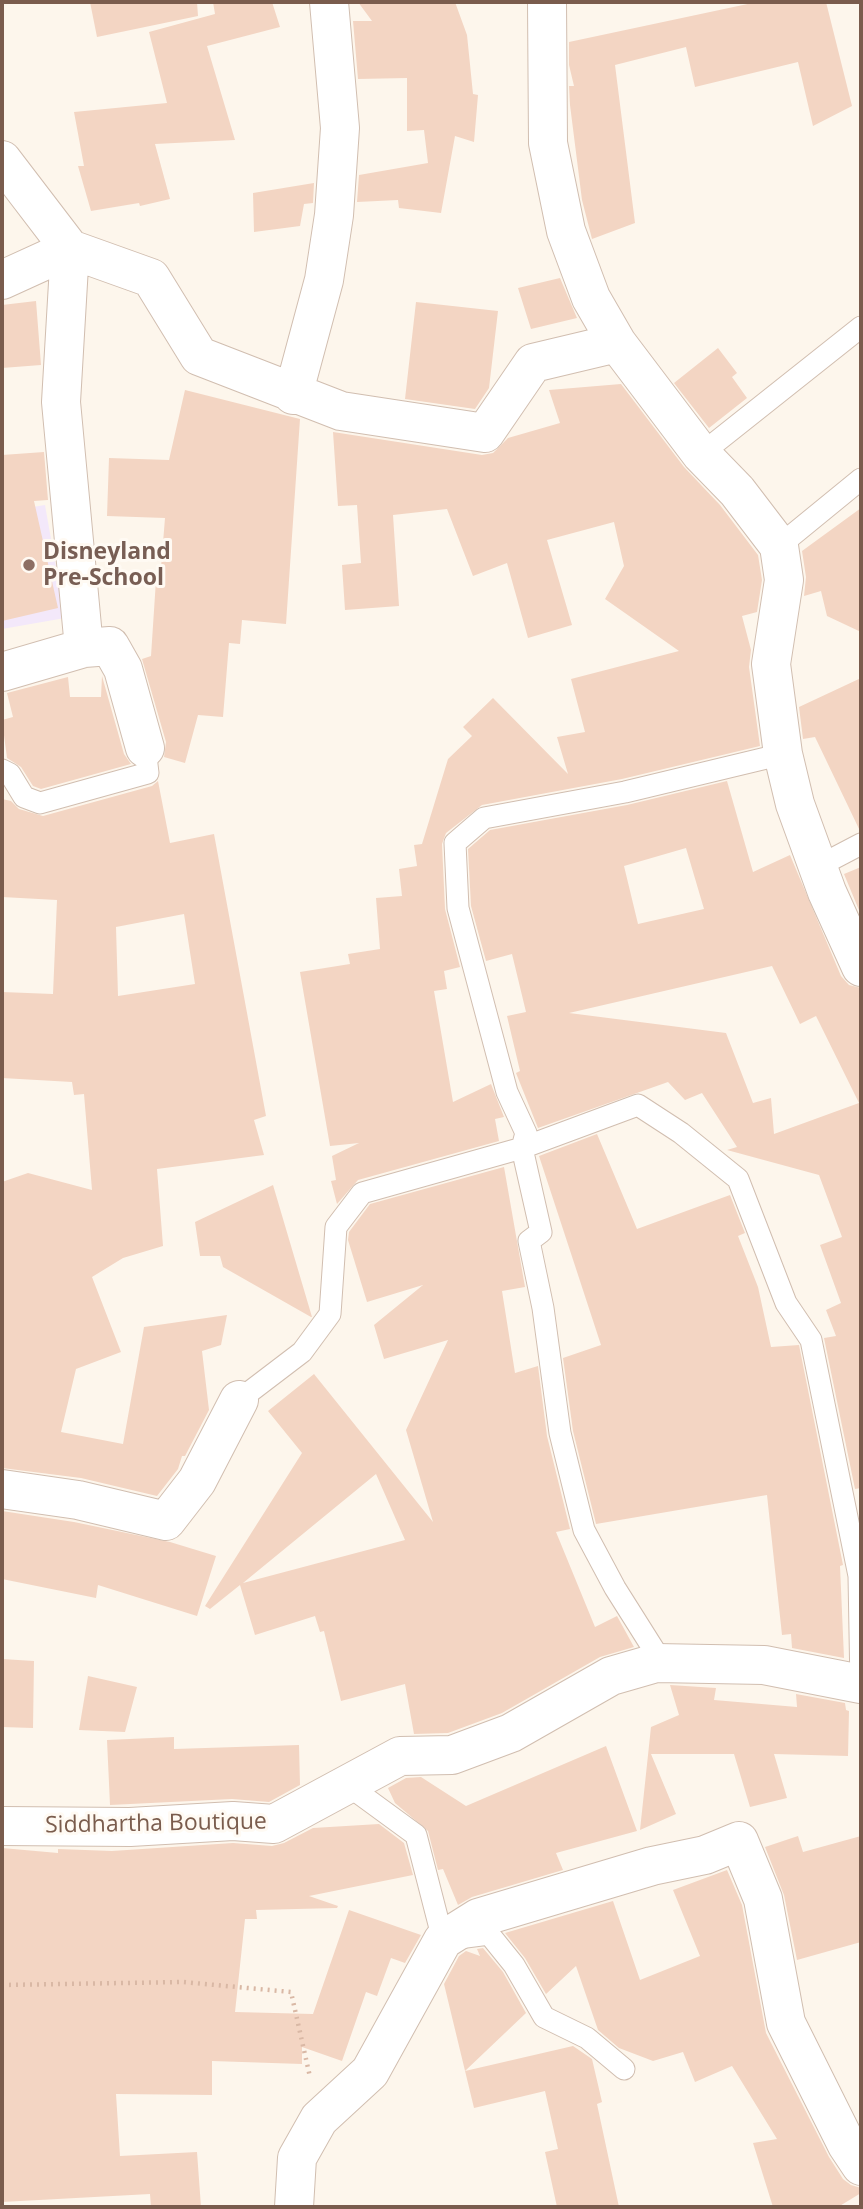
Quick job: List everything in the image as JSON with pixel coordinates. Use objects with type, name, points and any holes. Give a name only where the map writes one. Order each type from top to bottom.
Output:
[{"type":"street","points":[[293,395],[324,281],[334,215],[340,128],[329,2]]},
{"type":"street","points":[[547,2],[548,143],[566,231],[592,298],[617,343],[701,454],[737,491],[779,546],[784,580],[771,664],[783,754],[795,804],[827,892],[861,967]]},
{"type":"street","points":[[2,160],[70,249],[152,278],[199,356],[293,395],[341,411],[485,433],[533,363],[617,343]]},
{"type":"street","points":[[2,280],[70,249]]},
{"type":"street","points":[[70,249],[61,402],[84,648]]},
{"type":"street","points":[[2,672],[84,648],[110,646],[123,669],[145,748]]},
{"type":"street","points":[[2,1489],[78,1500],[166,1521],[197,1481],[239,1399]]},
{"type":"street","name":"Siddhartha Boutique","points":[[2,1826],[130,1827],[233,1821],[274,1824],[349,1786],[400,1756],[452,1755],[511,1732],[611,1676],[656,1663],[764,1665],[861,1685]]},
{"type":"street","points":[[294,2207],[297,2158],[319,2119],[370,2072],[443,1940],[478,1918],[652,1866],[705,1855],[739,1841],[763,1899],[786,2023],[846,2145],[861,2166]]},
{"type":"lane","points":[[701,454],[861,327]]},
{"type":"lane","points":[[779,546],[861,479]]},
{"type":"lane","points":[[2,770],[10,774],[24,797],[40,803],[148,773],[145,748]]},
{"type":"lane","points":[[611,1676],[656,1653],[615,1588],[584,1530],[560,1433],[543,1308],[529,1241],[541,1232],[522,1148],[526,1133],[507,1092],[458,908],[455,843],[484,818],[625,792],[783,754]]},
{"type":"lane","points":[[819,866],[861,844]]},
{"type":"lane","points":[[239,1399],[302,1352],[330,1314],[336,1227],[362,1193],[522,1148],[638,1105],[681,1133],[738,1179],[786,1303],[811,1340],[859,1576],[861,1685]]},
{"type":"lane","points":[[349,1786],[416,1835],[443,1940],[489,1934],[514,1965],[544,2017],[587,2038],[624,2069]]},
{"type":"path","points":[[2,1985],[183,1982],[291,1992],[319,2119]]},
{"type":"shaded area","name":"Disneyland Pre-School","points":[[45,505],[65,618],[2,629],[2,512]]},
{"type":"building","points":[[90,2],[197,2],[198,16],[97,37]]},
{"type":"building","points":[[213,2],[272,2],[280,27],[207,46],[235,140],[155,144],[170,199],[140,206],[139,203],[91,211],[78,166],[84,166],[74,112],[167,103],[149,32],[215,14]]},
{"type":"building","points":[[358,2],[455,2],[467,35],[473,94],[478,95],[474,142],[455,136],[441,213],[399,208],[398,200],[357,202],[359,175],[428,163],[424,130],[407,131],[407,78],[358,79],[353,21],[372,21]]},
{"type":"building","points":[[757,2],[826,2],[852,106],[813,126],[798,62],[695,87],[686,47],[615,65],[635,223],[592,239],[582,200],[570,105],[569,86],[574,86],[569,65],[569,42]]},
{"type":"building","points":[[314,183],[313,203],[304,204],[300,226],[254,232],[253,193]]},
{"type":"building","points":[[560,278],[577,318],[531,329],[518,288]]},
{"type":"building","points":[[36,301],[41,365],[2,368],[2,305]]},
{"type":"building","points":[[416,302],[498,311],[489,388],[475,409],[405,399]]},
{"type":"building","points":[[718,348],[737,373],[732,377],[747,398],[709,428],[674,383]]},
{"type":"building","points":[[621,384],[684,467],[720,505],[758,555],[762,580],[757,612],[742,616],[751,650],[749,667],[760,746],[622,779],[482,805],[446,833],[442,844],[445,909],[460,967],[444,971],[447,989],[434,991],[453,1102],[491,1084],[504,1117],[495,1119],[499,1141],[358,1180],[337,1204],[331,1181],[336,1180],[332,1156],[359,1143],[330,1146],[300,972],[350,964],[348,954],[380,949],[376,898],[402,896],[399,869],[417,866],[414,845],[422,844],[448,759],[472,736],[463,727],[493,698],[568,774],[557,737],[585,732],[571,679],[679,651],[605,599],[624,566],[614,522],[547,540],[572,625],[528,638],[507,563],[473,576],[447,509],[393,515],[399,606],[345,610],[342,565],[361,563],[357,505],[338,506],[333,432],[482,455],[493,453],[508,438],[560,423],[549,390]]},
{"type":"building","points":[[185,390],[300,419],[286,624],[242,620],[240,644],[229,643],[223,717],[198,715],[185,763],[164,757],[166,742],[142,659],[151,656],[156,580],[160,580],[165,518],[107,516],[109,458],[169,460]]},
{"type":"building","name":"Disneyland Pre-School","points":[[44,452],[48,500],[34,501],[58,608],[2,621],[2,455]]},
{"type":"building","points":[[861,508],[861,632],[827,616],[821,591],[804,596],[806,577],[802,551]]},
{"type":"building","points":[[102,676],[124,754],[131,764],[41,789],[33,786],[21,767],[7,758],[2,720],[13,717],[7,693],[68,677],[70,697],[101,697]]},
{"type":"building","points":[[861,678],[860,831],[815,737],[803,739],[799,707]]},
{"type":"building","points":[[158,781],[170,843],[214,834],[266,1116],[254,1120],[264,1155],[157,1169],[163,1246],[123,1258],[92,1277],[121,1352],[76,1369],[61,1432],[123,1444],[144,1327],[227,1315],[221,1345],[202,1351],[209,1410],[185,1456],[182,1456],[178,1469],[157,1496],[81,1478],[2,1468],[2,1182],[28,1173],[92,1190],[84,1094],[74,1095],[72,1082],[2,1078],[2,992],[53,994],[57,900],[2,897],[2,799],[11,801],[19,809],[43,816],[152,786]],"holes":[[[184,914],[195,984],[118,996],[116,927]]]},
{"type":"building","points":[[727,781],[753,872],[790,855],[841,976],[849,985],[861,988],[861,1488],[855,1489],[824,1338],[836,1336],[826,1310],[841,1303],[820,1245],[842,1237],[819,1175],[727,1150],[737,1147],[702,1093],[685,1100],[668,1082],[538,1128],[516,1073],[520,1071],[507,1016],[526,1012],[512,954],[486,961],[471,906],[468,849],[490,830],[627,805]],"holes":[[[686,848],[704,909],[638,924],[624,866]],[[772,966],[800,1024],[816,1016],[859,1103],[774,1134],[771,1098],[753,1103],[726,1033],[569,1013]]]},
{"type":"building","points":[[861,867],[861,915],[844,874]]},
{"type":"building","points":[[597,1134],[637,1229],[730,1195],[745,1233],[738,1236],[758,1287],[771,1347],[799,1345],[843,1565],[840,1566],[844,1658],[792,1648],[791,1634],[782,1635],[767,1495],[596,1524],[573,1431],[563,1358],[601,1345],[539,1156]]},
{"type":"building","points":[[504,1167],[525,1287],[502,1291],[515,1373],[538,1366],[547,1436],[570,1529],[556,1532],[595,1627],[617,1616],[634,1647],[600,1657],[502,1713],[448,1733],[414,1734],[405,1684],[341,1701],[324,1631],[320,1632],[315,1616],[255,1635],[240,1585],[210,1609],[205,1606],[302,1453],[268,1411],[314,1374],[433,1522],[406,1430],[448,1340],[384,1359],[374,1325],[423,1285],[367,1302],[348,1240],[349,1232],[370,1204]],"holes":[[[376,1474],[405,1540],[243,1583]]]},
{"type":"building","points":[[273,1185],[312,1317],[223,1267],[220,1256],[200,1256],[195,1222]]},
{"type":"building","points":[[2,1511],[74,1522],[170,1542],[216,1556],[197,1616],[98,1585],[96,1598],[2,1579]]},
{"type":"building","points":[[2,1659],[34,1661],[33,1728],[2,1727]]},
{"type":"building","points":[[88,1676],[137,1687],[125,1732],[79,1730]]},
{"type":"building","points":[[670,1685],[716,1688],[714,1700],[797,1707],[796,1694],[845,1703],[846,1710],[849,1711],[848,1756],[774,1754],[787,1798],[750,1807],[734,1754],[651,1754],[676,1814],[640,1830],[651,1727],[679,1715]]},
{"type":"building","points":[[174,1737],[174,1749],[299,1745],[300,1785],[269,1802],[232,1799],[110,1805],[107,1740]]},
{"type":"building","points":[[606,1746],[637,1831],[556,1853],[563,1870],[472,1897],[458,1905],[443,1869],[438,1870],[428,1831],[395,1803],[388,1788],[406,1778],[421,1777],[466,1806]]},
{"type":"building","points":[[379,1824],[404,1843],[413,1875],[309,1896],[338,1906],[337,1908],[256,1910],[257,1919],[245,1919],[235,2012],[313,2014],[349,1910],[421,1935],[405,1963],[391,1958],[377,1996],[366,1992],[342,2061],[302,2047],[302,2064],[212,2061],[212,2095],[116,2094],[120,2156],[197,2152],[201,2207],[151,2207],[150,2194],[2,2202],[2,1848],[58,1853],[58,1849],[112,1851],[233,1843],[272,1846],[313,1828]]},
{"type":"building","points":[[798,1836],[803,1852],[861,1836],[861,1942],[797,1960],[784,1895],[765,1847]]},
{"type":"building","points":[[727,1870],[742,1905],[766,2033],[829,2157],[843,2179],[861,2188],[861,2193],[838,2207],[773,2207],[753,2143],[777,2139],[732,2066],[695,2082],[683,2052],[653,2061],[619,2048],[598,2030],[576,1966],[546,1994],[525,1958],[505,1933],[613,1901],[640,1980],[700,1956],[673,1890]]},
{"type":"building","points":[[483,1948],[503,1972],[526,2013],[465,2071],[444,1984],[459,1956],[466,1951],[480,1956],[477,1949]]},
{"type":"building","points":[[573,2046],[592,2059],[602,2102],[597,2104],[619,2207],[557,2207],[545,2152],[558,2149],[545,2091],[474,2108],[465,2071]]},
{"type":"place","name":"Disneyland Pre-School","points":[[29,565]]}]
